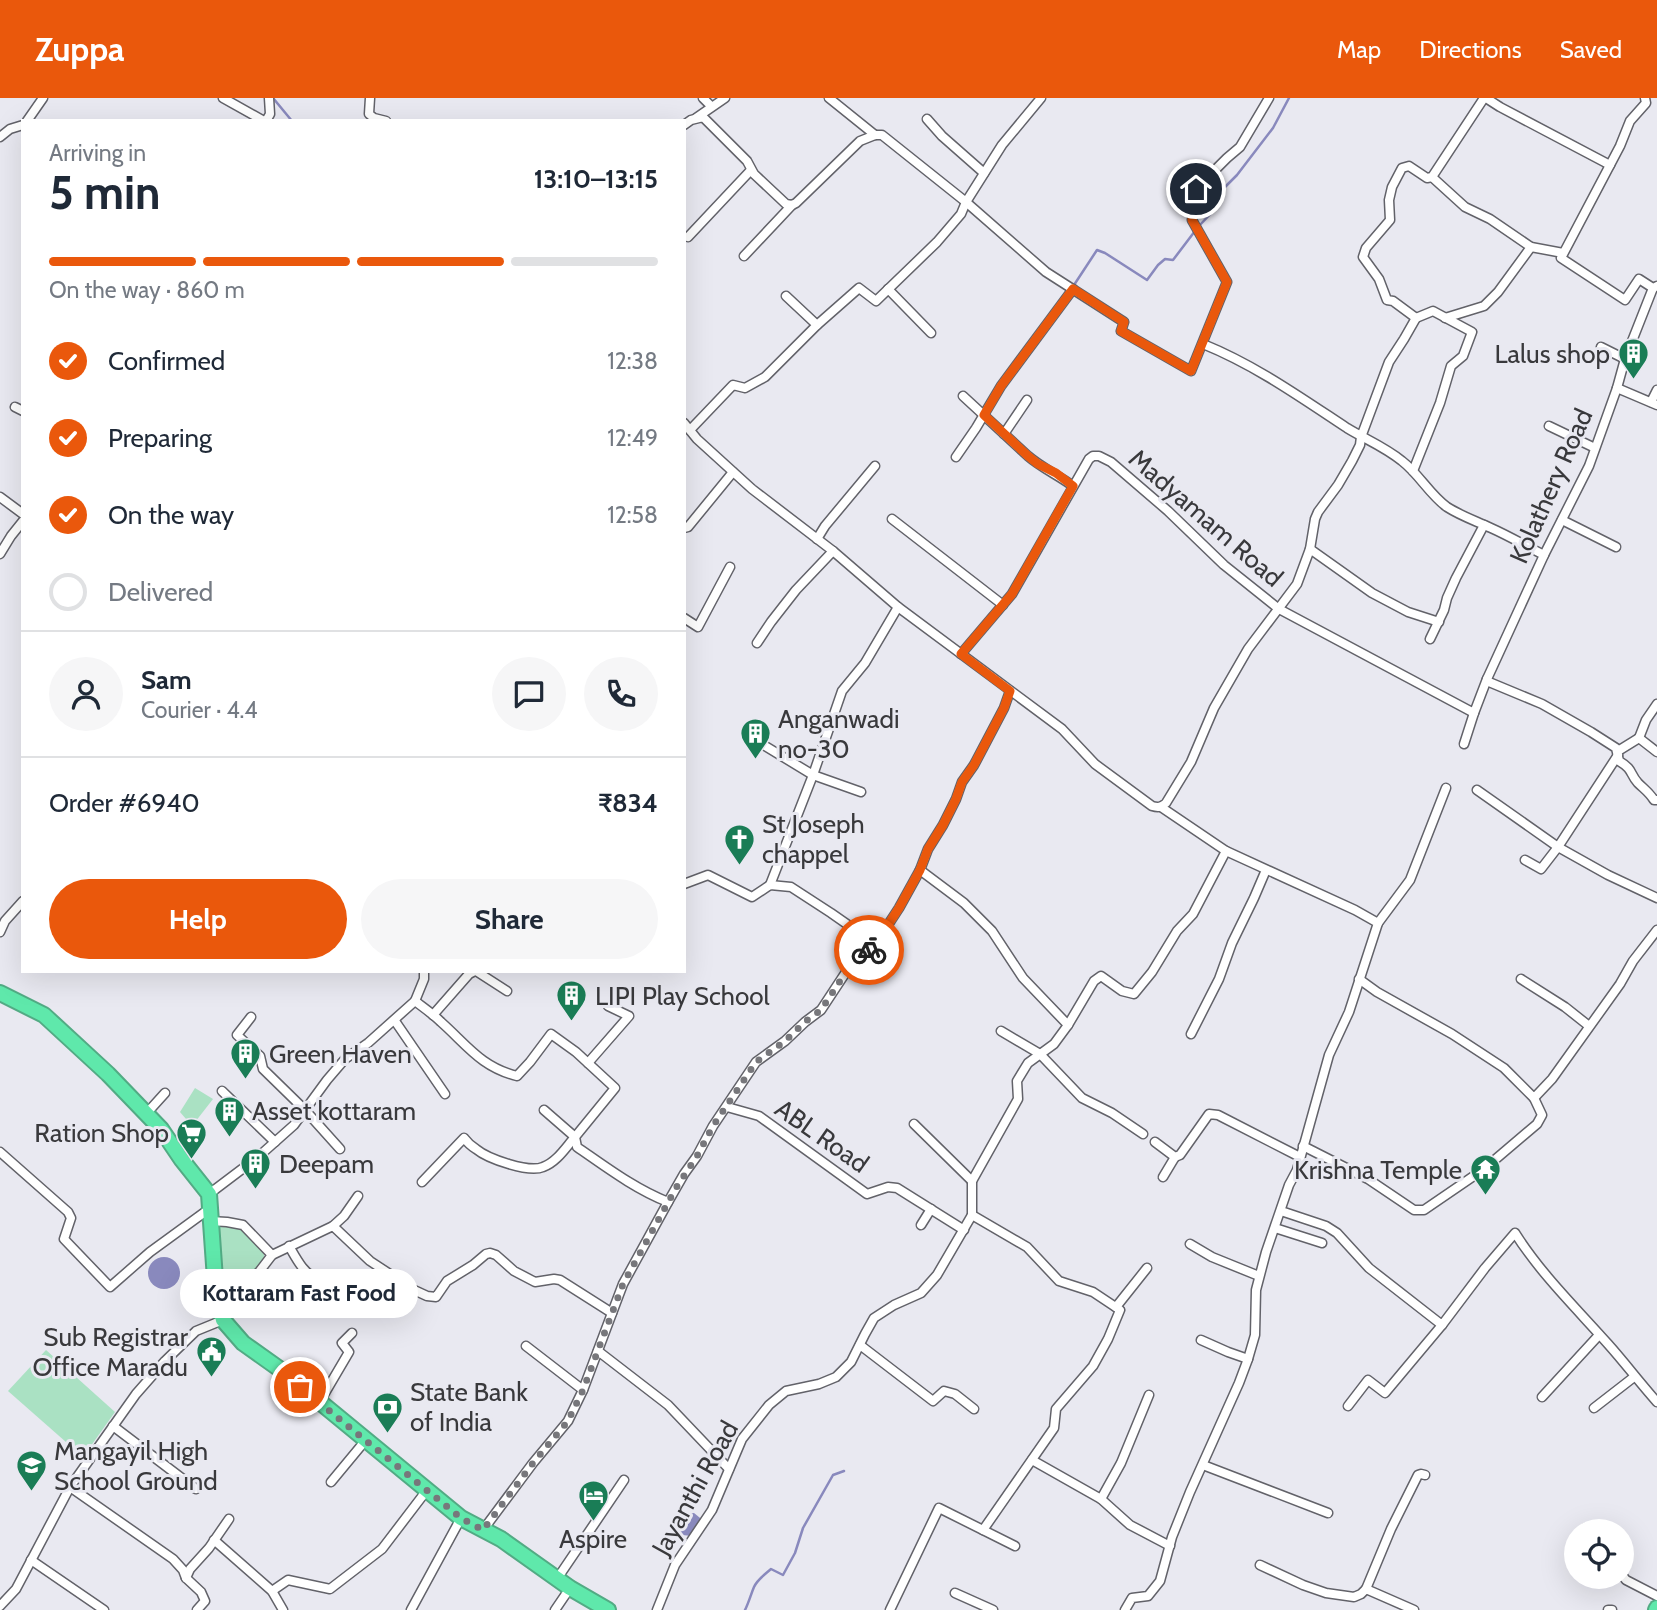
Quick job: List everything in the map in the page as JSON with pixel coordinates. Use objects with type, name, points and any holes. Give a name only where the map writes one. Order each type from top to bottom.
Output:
[{"type":"highway","points":[[0,993],[44,1015],[108,1074],[161,1129],[209,1194],[216,1293],[223,1320],[243,1343],[281,1370],[461,1518],[501,1539],[570,1588],[608,1610]]},
{"type":"street","points":[[28,119],[42,98]]},
{"type":"street","points":[[223,98],[261,119]]},
{"type":"street","points":[[370,98],[369,114],[378,119]]},
{"type":"street","points":[[703,98],[711,106]]},
{"type":"street","points":[[686,124],[725,98]]},
{"type":"street","points":[[829,98],[875,135]]},
{"type":"street","points":[[1041,98],[1002,145],[966,202],[961,215],[876,301],[859,288],[765,377],[745,388],[733,385],[687,427],[752,489],[833,551],[898,607],[1062,729],[1112,778],[1226,851],[1378,923]]},
{"type":"street","points":[[744,256],[792,205],[860,141],[880,135],[966,202],[1046,272],[1124,322],[1121,331],[1191,371],[1227,282],[1192,220],[1196,189],[1240,147],[1269,98]]},
{"type":"street","points":[[1432,177],[1485,98],[1610,165]]},
{"type":"street","points":[[1616,388],[1655,287],[1639,279],[1625,300],[1561,258],[1630,121],[1646,103],[1645,98]]},
{"type":"street","points":[[266,119],[270,114],[269,99]]},
{"type":"street","points":[[695,119],[703,117],[708,121],[747,161],[751,170],[786,204],[792,205]]},
{"type":"street","points":[[927,120],[984,173]]},
{"type":"street","points":[[0,137],[10,129],[21,126]]},
{"type":"street","points":[[1416,318],[1393,301],[1387,300],[1378,279],[1363,257],[1366,248],[1390,220],[1389,200],[1392,187],[1402,168],[1409,166],[1427,178],[1432,177],[1465,207],[1490,219],[1531,247],[1563,253]]},
{"type":"street","points":[[688,237],[751,170]]},
{"type":"street","points":[[1445,318],[1484,306],[1498,292],[1531,247]]},
{"type":"street","points":[[888,289],[931,333]]},
{"type":"street","points":[[956,457],[1001,386],[1073,289]]},
{"type":"street","points":[[786,296],[817,325]]},
{"type":"street","points":[[1161,807],[1191,762],[1214,708],[1248,649],[1297,584],[1310,549],[1313,525],[1318,512],[1345,473],[1360,445],[1389,362],[1416,318],[1433,311],[1472,332],[1463,356],[1451,366],[1440,403],[1413,471]]},
{"type":"street","points":[[1203,344],[1280,383],[1361,437],[1382,447],[1413,471],[1444,505],[1544,555]]},
{"type":"street","points":[[1601,346],[1625,359]]},
{"type":"street","name":"Kolathery Road","points":[[1464,744],[1487,679],[1544,555],[1589,466],[1616,388],[1654,404]]},
{"type":"street","points":[[1654,404],[1657,390]]},
{"type":"street","points":[[962,396],[1038,464],[1073,486]]},
{"type":"street","points":[[1004,434],[1027,400]]},
{"type":"street","points":[[1549,426],[1595,448]]},
{"type":"street","name":"Madyamam Road","points":[[961,654],[1017,585],[1093,456],[1111,462],[1168,511],[1224,565],[1279,609]]},
{"type":"street","points":[[817,539],[875,466]]},
{"type":"street","points":[[686,528],[733,472]]},
{"type":"street","points":[[0,497],[21,513]]},
{"type":"street","points":[[892,519],[1003,605]]},
{"type":"street","points":[[1562,520],[1616,547]]},
{"type":"street","points":[[0,554],[21,524]]},
{"type":"street","points":[[1430,639],[1484,525]]},
{"type":"street","points":[[1310,549],[1372,593],[1408,612],[1439,622]]},
{"type":"street","points":[[757,643],[796,590],[833,551]]},
{"type":"street","points":[[686,619],[698,627],[730,567]]},
{"type":"street","points":[[686,883],[708,875],[752,897],[770,885],[842,691],[865,663],[898,607]]},
{"type":"street","points":[[1279,609],[1474,713]]},
{"type":"street","points":[[1487,679],[1542,704],[1591,732],[1618,753],[1619,761],[1630,768],[1636,781],[1657,800]]},
{"type":"street","points":[[483,1530],[568,1421],[583,1390],[623,1284],[713,1126],[756,1062],[821,1010],[850,966],[874,943],[899,908],[956,799],[962,782],[1004,708],[1010,691]]},
{"type":"street","points":[[1525,860],[1541,869],[1618,753],[1639,738],[1646,720],[1657,704]]},
{"type":"street","points":[[751,738],[813,775],[861,792]]},
{"type":"street","points":[[1639,738],[1657,752]]},
{"type":"street","points":[[1125,1610],[1132,1598],[1148,1596],[1160,1581],[1190,1492],[1239,1383],[1255,1335],[1259,1276],[1289,1185],[1297,1170],[1329,1055],[1349,1012],[1378,923],[1410,880],[1446,788]]},
{"type":"street","points":[[1477,790],[1558,847],[1657,898]]},
{"type":"street","points":[[983,1530],[1054,1428],[1056,1409],[1093,1366],[1121,1310],[1093,1292],[1059,1281],[1027,1247],[972,1215],[972,1181],[1018,1099],[1017,1081],[1028,1063],[1054,1044],[1094,981],[1101,976],[1122,991],[1134,994],[1152,972],[1177,931],[1193,914],[1226,851]]},
{"type":"street","points":[[920,870],[973,912],[992,932],[1023,978],[1068,1025]]},
{"type":"street","points":[[1192,1034],[1266,870]]},
{"type":"street","points":[[770,885],[791,887],[874,943]]},
{"type":"street","points":[[0,932],[5,921],[21,903]]},
{"type":"street","points":[[1534,1098],[1552,1079],[1657,930]]},
{"type":"street","points":[[209,1194],[258,1157],[294,1125],[345,1059],[395,1021],[415,1001],[424,973]]},
{"type":"street","points":[[433,1015],[471,973]]},
{"type":"street","points":[[478,973],[507,991]]},
{"type":"street","points":[[1303,1146],[1368,1179],[1414,1210],[1424,1210],[1484,1169],[1537,1124],[1542,1115],[1534,1098],[1504,1068],[1359,979]]},
{"type":"street","points":[[1521,979],[1589,1026]]},
{"type":"street","points":[[415,1001],[479,1058],[501,1072],[517,1076],[551,1034],[576,1052],[615,1088],[554,1161],[542,1168],[528,1169],[507,1163],[478,1151],[464,1138],[422,1182]]},
{"type":"street","points":[[588,1063],[629,1016],[608,1006]]},
{"type":"street","points":[[251,1017],[237,1035],[260,1056],[262,1069],[305,1110],[340,1149]]},
{"type":"street","points":[[395,1021],[445,1094]]},
{"type":"street","points":[[1001,1031],[1040,1054],[1082,1098],[1143,1133]]},
{"type":"street","points":[[222,1091],[275,1142]]},
{"type":"street","points":[[146,1114],[166,1093]]},
{"type":"street","name":"ABL Road","points":[[727,1107],[759,1116],[867,1194],[888,1187],[897,1188],[964,1230]]},
{"type":"street","points":[[544,1110],[575,1137],[577,1147],[613,1172],[668,1202]]},
{"type":"street","points":[[1163,1177],[1175,1157],[1180,1155],[1209,1114],[1218,1115],[1300,1157]]},
{"type":"street","points":[[914,1124],[972,1181]]},
{"type":"street","points":[[1156,1142],[1175,1157]]},
{"type":"street","points":[[0,1152],[68,1212],[71,1218],[64,1239],[110,1287],[150,1252],[210,1215],[243,1225],[272,1255]]},
{"type":"street","points":[[216,1293],[239,1288],[267,1263],[272,1255],[332,1226],[344,1216],[358,1196]]},
{"type":"street","points":[[921,1226],[931,1209]]},
{"type":"street","points":[[1281,1211],[1326,1226],[1338,1233],[1369,1268],[1442,1325]]},
{"type":"street","name":"Jayanthi Road","points":[[657,1610],[674,1565],[712,1510],[742,1439],[769,1405],[786,1391],[819,1384],[836,1377],[851,1362],[874,1318],[921,1293],[931,1284],[972,1215]]},
{"type":"street","points":[[332,1226],[370,1261],[427,1296],[436,1297],[447,1281],[490,1253],[525,1278],[535,1282],[560,1280],[612,1313]]},
{"type":"street","points":[[1275,1227],[1322,1243]]},
{"type":"street","points":[[1348,1406],[1368,1380],[1385,1393],[1515,1233],[1562,1295],[1657,1402]]},
{"type":"street","points":[[1190,1244],[1212,1257],[1259,1276]]},
{"type":"street","points":[[289,1246],[309,1276],[317,1279]]},
{"type":"street","points":[[1116,1307],[1147,1268]]},
{"type":"street","points":[[0,1606],[16,1589],[70,1487],[140,1389],[196,1331],[223,1320]]},
{"type":"street","points":[[319,1403],[349,1352],[342,1343],[352,1333]]},
{"type":"street","points":[[1542,1397],[1599,1335]]},
{"type":"street","points":[[1201,1340],[1248,1359]]},
{"type":"street","points":[[860,1345],[933,1401],[944,1391],[954,1394],[974,1409]]},
{"type":"street","points":[[526,1346],[583,1390]]},
{"type":"street","points":[[598,1351],[668,1405],[729,1469]]},
{"type":"street","points":[[1594,1408],[1634,1377]]},
{"type":"street","points":[[1101,1499],[1121,1463],[1149,1395]]},
{"type":"street","points":[[113,1426],[196,1489]]},
{"type":"street","points":[[331,1482],[365,1441]]},
{"type":"street","points":[[1032,1460],[1101,1499],[1130,1525],[1170,1546]]},
{"type":"street","points":[[1203,1465],[1328,1513]]},
{"type":"street","points":[[1259,1565],[1326,1593],[1354,1597],[1361,1594],[1366,1589],[1391,1529],[1418,1475],[1426,1475]]},
{"type":"street","points":[[557,1578],[624,1480]]},
{"type":"street","points":[[70,1487],[173,1559],[186,1578],[201,1592],[205,1601],[197,1610]]},
{"type":"street","points":[[272,1591],[288,1580],[330,1589],[382,1549],[427,1490]]},
{"type":"street","points":[[890,1610],[939,1508],[1015,1546]]},
{"type":"street","points":[[411,1610],[461,1518]]},
{"type":"street","points":[[186,1578],[229,1519]]},
{"type":"street","points":[[214,1540],[272,1591],[284,1610]]},
{"type":"street","points":[[31,1560],[104,1610]]},
{"type":"street","points":[[1634,1584],[1657,1596]]},
{"type":"street","points":[[555,1610],[570,1588]]},
{"type":"street","points":[[1366,1589],[1413,1610]]},
{"type":"street","points":[[955,1593],[993,1610]]},
{"type":"green space","points":[[195,1088],[213,1099],[192,1126],[180,1112]]},
{"type":"green space","points":[[223,1224],[242,1229],[265,1248],[263,1264],[242,1283],[223,1287],[217,1239],[219,1227]]},
{"type":"green space","points":[[46,1350],[115,1412],[83,1457],[8,1391]]},
{"type":"water","points":[[164,1257],[176,1261],[180,1273],[176,1285],[164,1289],[152,1285],[148,1273],[152,1261]]},
{"type":"water","points":[[694,1513],[705,1522],[692,1536],[682,1535],[677,1527],[680,1517]]},
{"type":"waterway","points":[[273,98],[290,119]]},
{"type":"waterway","points":[[1199,226],[1215,209],[1221,191],[1237,175],[1273,128],[1289,98]]},
{"type":"waterway","points":[[1074,285],[1097,250],[1147,280],[1165,259],[1173,260],[1195,231]]},
{"type":"waterway","points":[[745,1610],[761,1577],[771,1569],[783,1575],[795,1553],[803,1528],[833,1475],[844,1471]]},
{"type":"way so far","points":[[300,1387],[461,1518],[483,1530],[568,1421],[583,1390],[623,1284],[713,1126],[756,1062],[821,1010],[850,966],[869,950]]},
{"type":"place","name":"Lalus shop","points":[[1633,381]]},
{"type":"place","name":"Anganwadi no-30","points":[[755,761]]},
{"type":"place","name":"St Joseph chappel","points":[[739,866]]},
{"type":"place","name":"LIPI Play School","points":[[572,1023]]},
{"type":"place","name":"Green Haven","points":[[246,1081]]},
{"type":"place","name":"Asset kottaram","points":[[229,1138]]},
{"type":"place","name":"Ration Shop","points":[[192,1160]]},
{"type":"place","name":"Deepam","points":[[256,1191]]},
{"type":"place","name":"Krishna Temple","points":[[1485,1197]]},
{"type":"place","name":"Sub Registrar Office Maradu","points":[[211,1379]]},
{"type":"place","name":"Kottaram Fast Food","points":[[300,1387]]},
{"type":"place","name":"State Bank of India","points":[[387,1434]]},
{"type":"place","name":"Mangayil High School Ground","points":[[31,1493]]},
{"type":"place","name":"Aspire","points":[[593,1523]]},
{"type":"route","points":[[869,950],[899,908],[920,870],[928,849],[1004,708],[1010,691],[961,654],[1012,594],[1073,486],[1038,464],[984,415],[1001,386],[1073,289],[1124,322],[1121,331],[1191,371],[1227,282],[1192,220],[1196,189]]}]
